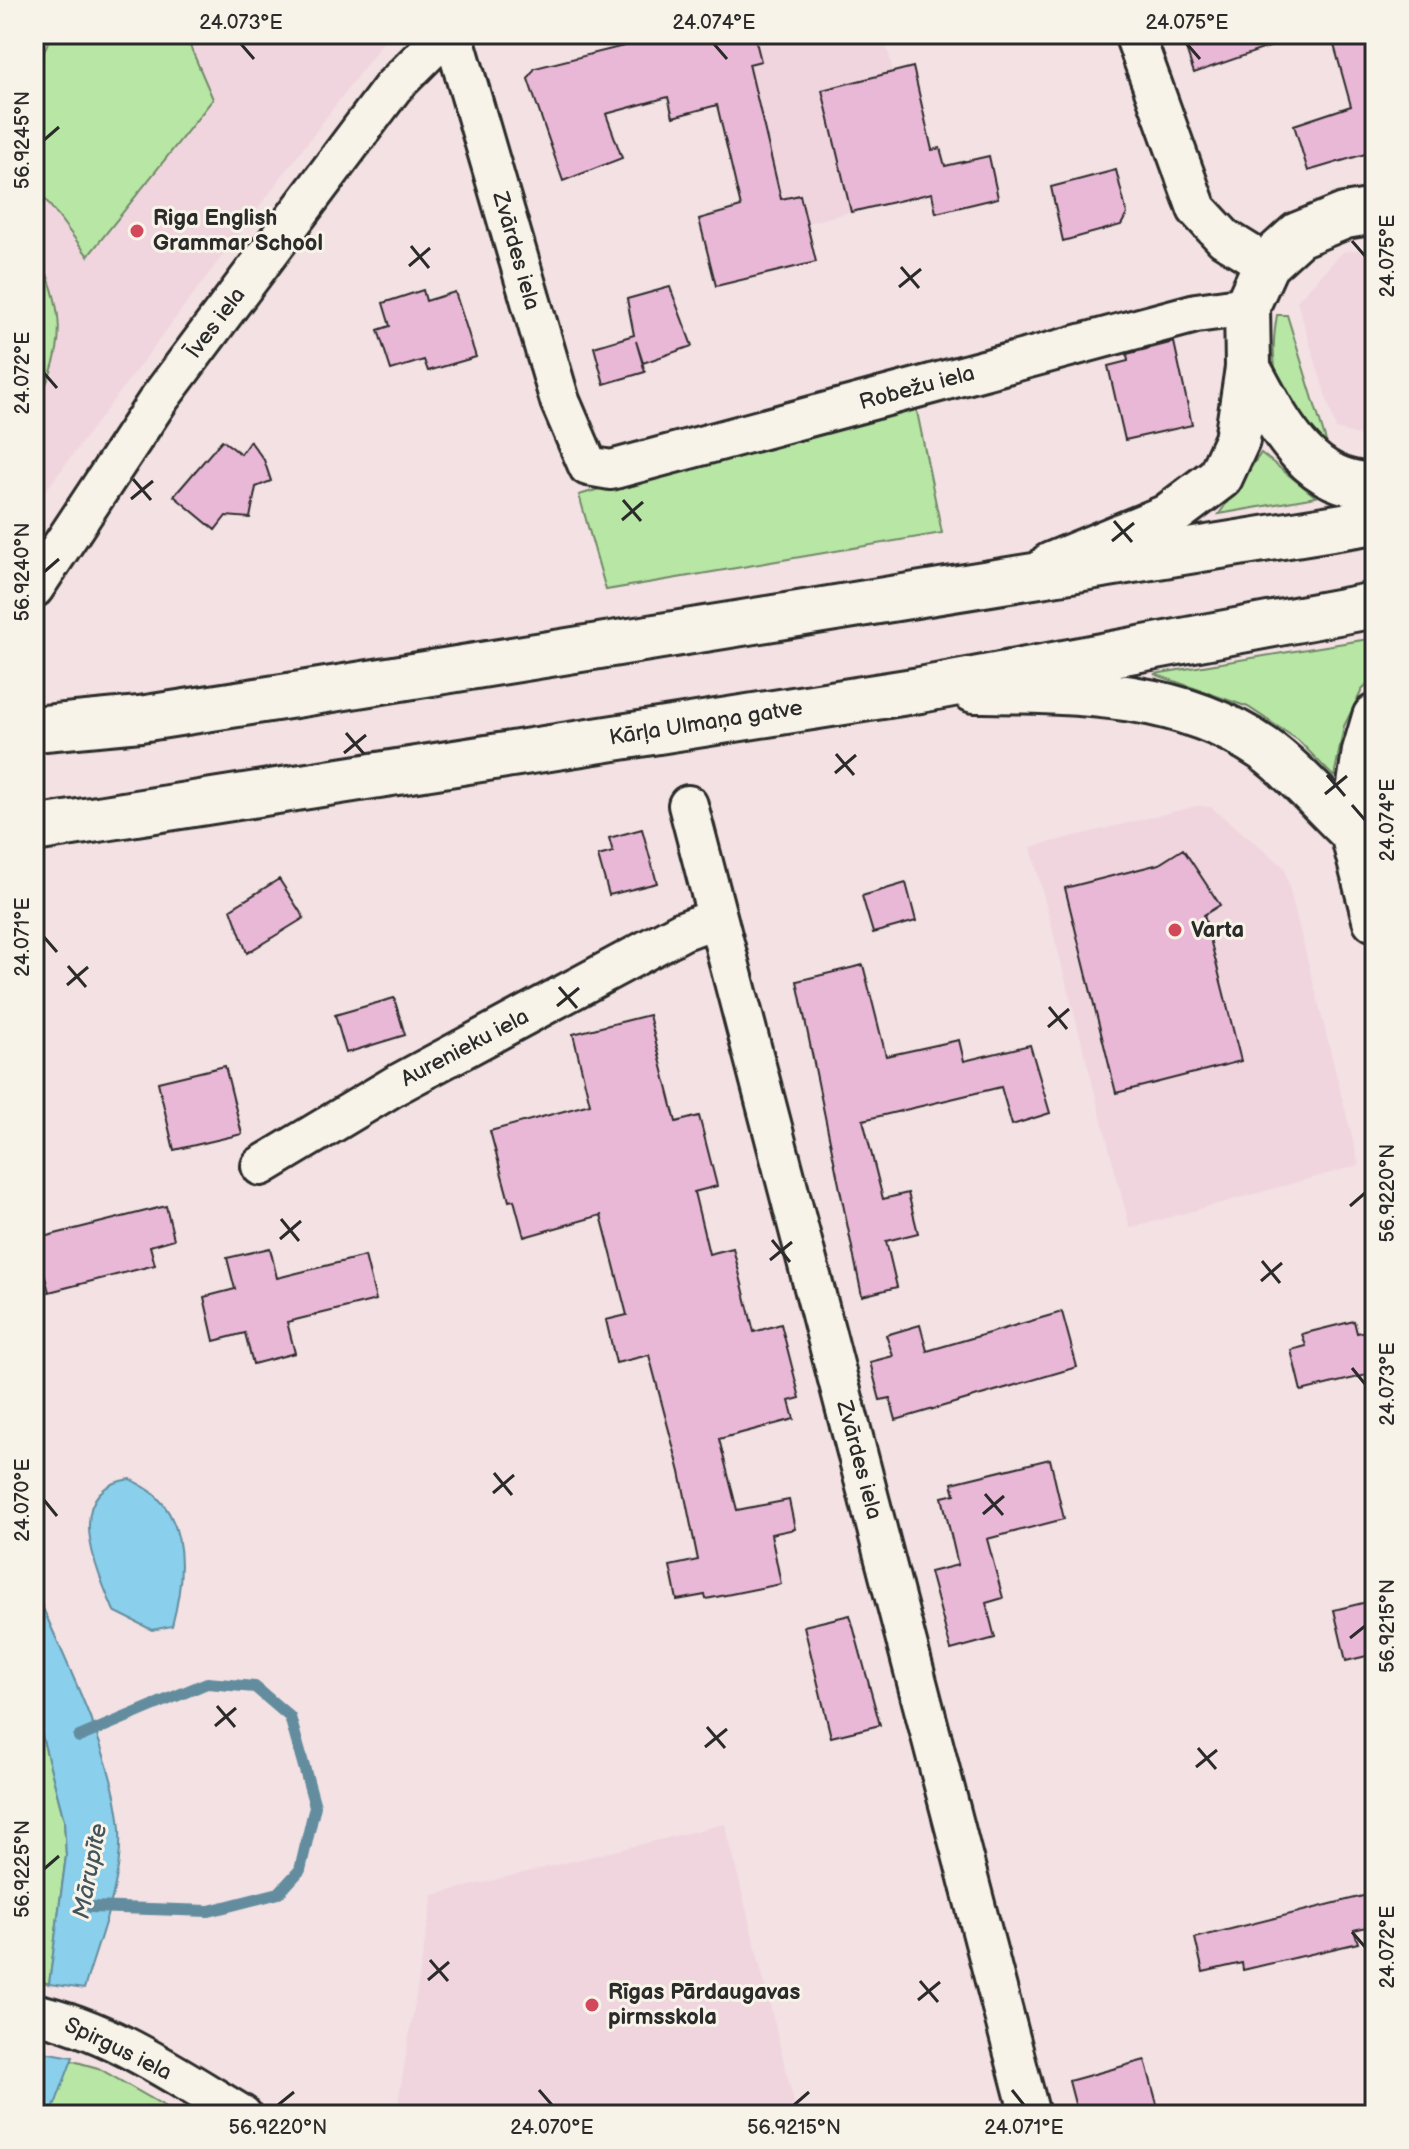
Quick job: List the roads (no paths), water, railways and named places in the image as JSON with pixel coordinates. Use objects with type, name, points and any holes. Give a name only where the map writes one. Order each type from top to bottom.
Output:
[{"type":"main road","points":[[1008,583],[1167,517],[1220,477],[1237,440],[1248,368],[1247,306],[1266,264],[1298,235],[1345,216],[1375,211]]},
{"type":"main road","points":[[1248,368],[1287,439],[1319,468],[1356,486],[1375,485]]},
{"type":"main road","points":[[34,729],[140,719],[1008,583],[1375,521]]},
{"type":"main road","name":"Kārļa Ulmaņa gatve","points":[[34,829],[920,690],[1375,605]]},
{"type":"main road","points":[[920,690],[1091,692],[1186,713],[1226,726],[1265,750],[1353,833]]},
{"type":"main road","points":[[1375,717],[1365,751],[1353,833],[1375,919]]},
{"type":"street","name":"Īves iela","points":[[34,588],[159,399],[393,87],[446,34]]},
{"type":"street","name":"Zvārdes iela","points":[[453,34],[560,401],[588,466]]},
{"type":"street","points":[[1134,34],[1197,209],[1224,238],[1266,264]]},
{"type":"street","name":"Robežu iela","points":[[588,466],[611,470],[1196,313],[1247,306]]},
{"type":"street","name":"Zvārdes iela","points":[[688,805],[1030,2115]]},
{"type":"street","name":"Aurenieku iela","points":[[261,1166],[396,1085],[682,931],[717,918]]},
{"type":"street","name":"Spirgus iela","points":[[34,2013],[82,2028],[148,2059],[242,2115]]},
{"type":"water","points":[[130,1479],[156,1496],[167,1509],[179,1541],[181,1575],[172,1626],[152,1630],[114,1611],[93,1555],[89,1534],[90,1515],[96,1498],[109,1486]]},
{"type":"water","name":"Mārupīte","points":[[34,1587],[98,1738],[116,1800],[120,1829],[114,1890],[84,1989],[49,1984],[66,1856],[64,1820],[34,1705]]},
{"type":"water","points":[[38,2051],[73,2057],[51,2115],[34,2115],[34,2054]]},
{"type":"waterway","name":"Mārupīte","points":[[79,1737],[207,1683],[255,1687],[290,1717],[315,1806],[300,1870],[279,1893],[209,1911],[91,1907]]},
{"type":"place","name":"Riga English Grammar School","points":[[137,231]]},
{"type":"place","name":"Varta","points":[[1175,930]]},
{"type":"place","name":"Rīgas Pārdaugavas pirmsskola","points":[[592,2005]]}]
